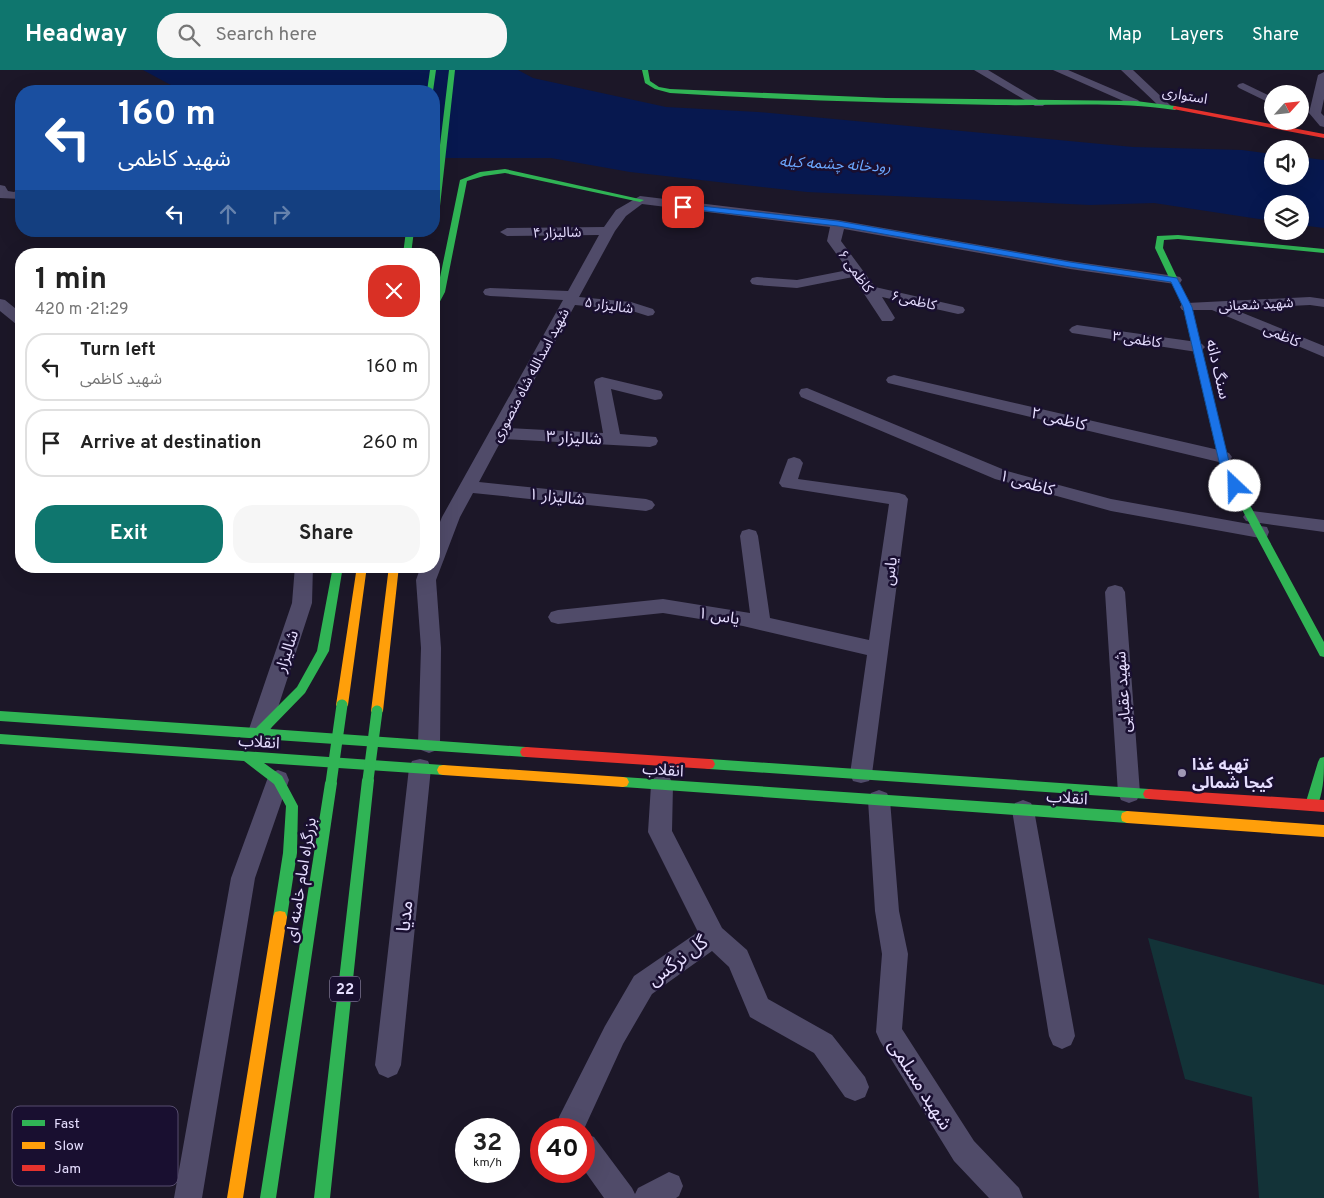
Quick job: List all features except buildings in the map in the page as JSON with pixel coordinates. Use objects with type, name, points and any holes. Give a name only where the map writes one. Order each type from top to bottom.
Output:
[{"type":"main road","points":[[431,85],[433,70]]},
{"type":"main road","points":[[440,171],[452,70]]},
{"type":"main road","name":"استواری","points":[[644,70],[647,82],[657,88],[688,93],[767,98],[1039,104],[1134,102],[1165,106],[1324,136]]},
{"type":"main road","points":[[440,294],[464,180],[483,174],[506,171],[640,200]]},
{"type":"main road","name":"سنگ دانه","points":[[1324,250],[1186,237],[1160,238],[1159,248],[1187,307],[1226,470],[1324,653]]},
{"type":"main road","points":[[258,734],[301,690],[323,651],[337,573]]},
{"type":"main road","name":"بزرگراه امام خامنه ای","points":[[268,1198],[361,573]]},
{"type":"main road","name":"22","points":[[322,1198],[368,780],[393,573]]},
{"type":"main road","name":"انقلاب","points":[[0,716],[1129,792],[1318,821]]},
{"type":"main road","name":"انقلاب","points":[[0,739],[1023,810],[1318,821]]},
{"type":"main road","points":[[235,1198],[290,853],[292,806],[278,780],[246,756]]},
{"type":"main road","points":[[1318,821],[1324,762]]},
{"type":"main road","name":"انقلاب","points":[[1318,821],[1324,806]]},
{"type":"street","points":[[980,70],[1039,104]]},
{"type":"street","points":[[1059,70],[1134,102]]},
{"type":"street","points":[[1127,70],[1165,106]]},
{"type":"street","points":[[1324,75],[1315,113],[1324,123]]},
{"type":"street","points":[[1244,86],[1264,97]]},
{"type":"street","points":[[1309,120],[1324,127]]},
{"type":"street","points":[[0,189],[2,195],[15,196]]},
{"type":"street","points":[[640,200],[838,224],[1070,265],[1174,280]]},
{"type":"street","name":"شهید اسدالله شاه منصوری","points":[[440,545],[451,517],[499,433],[608,231],[621,213],[640,200]]},
{"type":"street","name":"کاظمی ۶","points":[[838,224],[834,241],[870,290],[887,318]]},
{"type":"street","name":"شالیزار ۴","points":[[507,232],[608,231]]},
{"type":"street","points":[[757,281],[797,284],[857,272]]},
{"type":"street","name":"کاظمی۶","points":[[870,290],[958,310]]},
{"type":"street","name":"شالیزار ۵","points":[[490,292],[571,298],[631,306],[648,312]]},
{"type":"street","name":"شهید شعبانی","points":[[1187,307],[1310,301],[1324,303]]},
{"type":"street","points":[[2,306],[15,316]]},
{"type":"street","name":"کاظمی","points":[[1213,306],[1324,352]]},
{"type":"street","name":"کاظمی ۳","points":[[1077,330],[1197,347]]},
{"type":"street","name":"کاظمی ۲","points":[[894,380],[1223,457]]},
{"type":"street","points":[[612,439],[602,382],[654,395]]},
{"type":"street","name":"کاظمی ۱","points":[[806,392],[1001,475],[1111,505],[1256,525],[1324,526]]},
{"type":"street","name":"شالیزار ۳","points":[[499,433],[650,441]]},
{"type":"street","name":"یاس","points":[[794,463],[788,483],[899,499],[861,774]]},
{"type":"street","name":"شالیزار ۱","points":[[468,487],[646,505]]},
{"type":"street","points":[[749,536],[761,623]]},
{"type":"street","name":"شالیزار","points":[[258,734],[302,603],[304,573]]},
{"type":"street","points":[[428,573],[426,580],[431,648],[429,744]]},
{"type":"street","name":"شهید عقبایی","points":[[1115,592],[1129,792]]},
{"type":"street","name":"یاس ۱","points":[[558,617],[663,606],[761,623],[878,650]]},
{"type":"street","name":"مدیا","points":[[388,1065],[420,768]]},
{"type":"street","points":[[188,1198],[243,878],[278,780]]},
{"type":"street","name":"گل نرگس","points":[[573,1118],[614,1035],[643,985],[713,936],[660,832],[662,785]]},
{"type":"street","name":"شهید مسلمی","points":[[879,800],[887,911],[895,954],[889,1032],[964,1152],[1009,1198]]},
{"type":"street","points":[[1023,810],[1062,1036]]},
{"type":"street","points":[[713,936],[738,959],[759,1008],[823,1044],[855,1087]]},
{"type":"street","points":[[595,1162],[622,1198]]},
{"type":"green space","points":[[1148,938],[1324,985],[1324,1198],[1259,1198],[1252,1097],[1185,1079]]},
{"type":"water","name":"رودخانه چشمه کیله","points":[[143,70],[518,70],[533,78],[666,107],[758,112],[1133,147],[1242,150],[1264,153],[1264,185],[1309,185],[1309,158],[1324,160],[1324,228],[1309,226],[1309,195],[1264,195],[1264,220],[1154,203],[1090,205],[807,192],[630,172],[551,158],[440,158],[440,85],[171,85]]},
{"type":"traffic: fast","points":[[431,85],[433,70]]},
{"type":"traffic: fast","points":[[440,173],[452,70]]},
{"type":"traffic: fast","points":[[645,70],[647,82],[657,88],[670,91],[886,100],[1136,103],[1175,108]]},
{"type":"traffic: fast","points":[[440,294],[464,180],[483,174],[505,171],[640,200]]},
{"type":"traffic: fast","points":[[408,248],[409,237]]},
{"type":"traffic: fast","points":[[1324,251],[1178,237],[1160,238],[1159,248],[1187,307],[1226,470],[1324,653]]},
{"type":"traffic: fast","points":[[259,733],[301,690],[323,651],[337,573]]},
{"type":"traffic: fast","points":[[331,783],[342,705]]},
{"type":"traffic: fast","points":[[368,780],[377,711]]},
{"type":"traffic: fast","points":[[0,716],[526,752]]},
{"type":"traffic: fast","points":[[0,739],[443,770]]},
{"type":"traffic: fast","points":[[246,756],[278,780],[292,806],[290,853],[280,917]]},
{"type":"traffic: fast","points":[[1311,805],[1324,762]]},
{"type":"traffic: fast","points":[[709,764],[1149,794]]},
{"type":"traffic: fast","points":[[322,1198],[368,780]]},
{"type":"traffic: fast","points":[[623,782],[1127,817]]},
{"type":"traffic: fast","points":[[268,1198],[331,783]]},
{"type":"traffic: slow","points":[[342,705],[361,573]]},
{"type":"traffic: slow","points":[[377,711],[393,573]]},
{"type":"traffic: slow","points":[[443,770],[623,782]]},
{"type":"traffic: slow","points":[[1127,817],[1324,831]]},
{"type":"traffic: slow","points":[[235,1198],[280,917]]},
{"type":"traffic: jam","points":[[1175,108],[1324,136]]},
{"type":"traffic: jam","points":[[526,752],[709,764]]},
{"type":"traffic: jam","points":[[1149,794],[1324,806]]},
{"type":"place","name":"تهیه غذا کیجا شمالی","points":[[1182,773]]},
{"type":"route","points":[[683,207],[838,224],[1070,265],[1174,280],[1187,307],[1226,470],[1235,486]]}]
